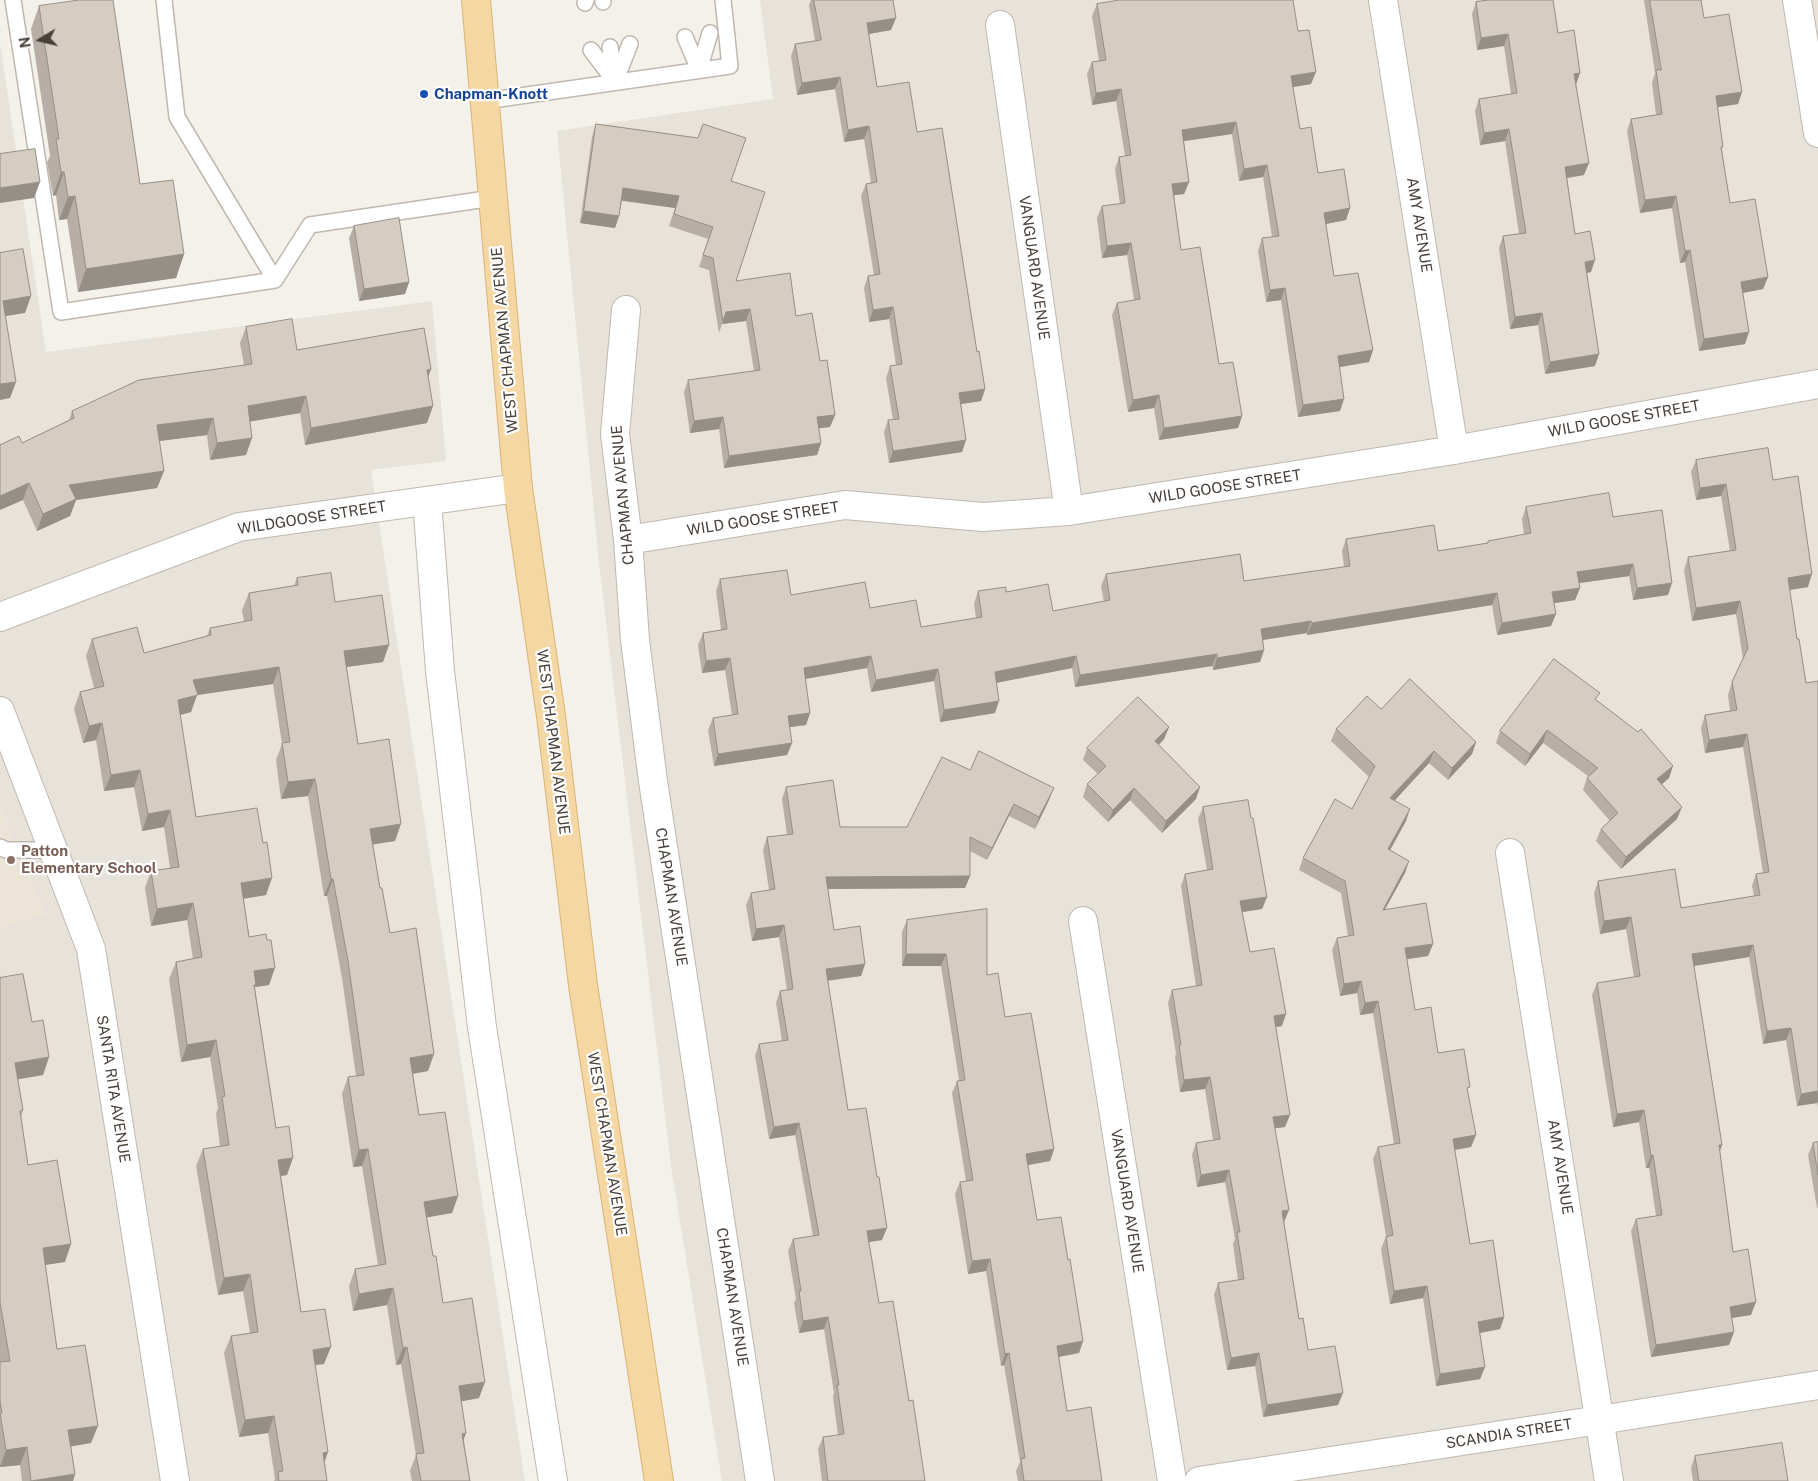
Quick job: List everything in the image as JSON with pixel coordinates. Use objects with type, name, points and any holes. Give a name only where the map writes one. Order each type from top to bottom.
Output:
[{"type":"main road","name":"WEST CHAPMAN AVENUE","points":[[476,0],[518,488],[551,716],[583,984],[659,1481]]},
{"type":"street","name":"AMY AVENUE","points":[[1384,0],[1454,450]]},
{"type":"street","points":[[1797,0],[1818,133]]},
{"type":"street","name":"VANGUARD AVENUE","points":[[1000,25],[1069,512]]},
{"type":"street","name":"CHAPMAN AVENUE","points":[[626,310],[615,434],[628,540],[635,640],[653,781],[760,1481]]},
{"type":"street","name":"WILD GOOSE STREET","points":[[628,540],[844,506],[983,517],[1069,512],[1454,450],[1818,384]]},
{"type":"street","name":"WILDGOOSE STREET","points":[[0,617],[239,527],[518,488]]},
{"type":"street","points":[[427,500],[440,670],[482,1027],[553,1481]]},
{"type":"street","name":"SANTA RITA AVENUE","points":[[0,712],[91,949],[175,1481]]},
{"type":"street","name":"AMY AVENUE","points":[[1510,853],[1609,1481]]},
{"type":"street","name":"VANGUARD AVENUE","points":[[1083,922],[1172,1481]]},
{"type":"street","name":"SCANDIA STREET","points":[[1199,1481],[1818,1385]]},
{"type":"lane","points":[[13,0],[61,312],[275,280],[310,225],[493,198]]},
{"type":"lane","points":[[164,0],[177,117],[275,280]]},
{"type":"lane","points":[[485,101],[730,66],[723,0]]},
{"type":"lane","points":[[699,70],[710,33]]},
{"type":"lane","points":[[685,37],[699,70]]},
{"type":"lane","points":[[614,82],[630,44]]},
{"type":"lane","points":[[610,47],[614,82]]},
{"type":"lane","points":[[591,50],[614,82]]},
{"type":"lane","points":[[0,847],[6,850],[53,850]]},
{"type":"shaded area","points":[[760,0],[1818,0],[1818,1481],[722,1481],[671,1166],[599,563],[557,131],[773,99]]},
{"type":"shaded area","points":[[0,43],[46,352],[432,301],[446,461],[371,470],[525,1481],[0,1481],[0,928],[45,914],[0,807]]},
{"type":"shaded area","name":"Patton Elementary School","points":[[0,807],[45,914],[0,929]]},
{"type":"building","points":[[79,0],[113,0],[140,184],[173,180],[184,254],[86,269],[75,196],[68,197],[64,172],[61,172],[56,139],[59,139],[39,6]]},
{"type":"building","points":[[814,0],[893,0],[896,18],[867,23],[877,87],[909,82],[917,132],[942,128],[977,352],[979,351],[985,389],[959,393],[966,440],[893,451],[888,420],[899,419],[890,366],[902,364],[893,307],[873,310],[868,276],[880,274],[866,184],[877,182],[869,126],[848,130],[840,77],[802,83],[795,44],[821,40]]},
{"type":"building","points":[[1120,0],[1293,0],[1298,31],[1309,30],[1316,72],[1291,76],[1300,129],[1311,127],[1318,173],[1344,169],[1350,208],[1324,213],[1334,276],[1358,273],[1373,350],[1338,356],[1344,399],[1303,405],[1285,288],[1270,290],[1262,238],[1279,236],[1267,165],[1244,169],[1236,122],[1182,130],[1189,182],[1172,184],[1181,250],[1200,247],[1219,364],[1233,362],[1242,416],[1164,428],[1159,395],[1133,400],[1117,303],[1140,299],[1131,243],[1107,246],[1102,206],[1125,203],[1119,157],[1131,155],[1121,89],[1096,93],[1092,62],[1106,60],[1097,4]]},
{"type":"building","points":[[1489,0],[1553,0],[1558,33],[1574,30],[1580,73],[1574,74],[1589,163],[1565,167],[1575,234],[1590,231],[1595,260],[1585,262],[1599,354],[1550,362],[1542,313],[1515,317],[1503,236],[1526,233],[1509,129],[1484,133],[1479,99],[1517,93],[1508,34],[1481,38],[1476,2]]},
{"type":"building","points":[[1650,0],[1701,0],[1704,18],[1729,14],[1742,92],[1716,96],[1723,147],[1721,147],[1730,203],[1755,199],[1768,277],[1741,282],[1749,332],[1704,339],[1690,250],[1685,251],[1676,196],[1645,200],[1631,119],[1662,114],[1656,70],[1661,70]]},
{"type":"building","points":[[596,124],[698,138],[703,124],[746,138],[731,181],[765,192],[736,281],[790,273],[796,316],[812,313],[820,361],[827,360],[835,415],[817,417],[821,443],[729,456],[723,417],[694,421],[688,380],[760,370],[750,309],[726,312],[723,321],[713,258],[703,255],[713,227],[674,214],[679,196],[623,188],[619,216],[584,211]]},
{"type":"building","points":[[35,149],[40,182],[0,188],[0,154]]},
{"type":"building","points":[[399,218],[409,282],[364,289],[354,226]]},
{"type":"building","points":[[23,249],[31,296],[3,301],[16,382],[0,384],[0,253]]},
{"type":"building","points":[[292,319],[297,350],[424,328],[431,369],[427,370],[433,406],[311,428],[306,396],[248,406],[252,438],[217,443],[213,418],[157,425],[164,471],[69,485],[76,499],[43,514],[29,483],[0,496],[0,445],[19,436],[22,443],[74,418],[72,411],[139,380],[252,364],[246,327]]},
{"type":"building","points":[[1768,448],[1773,480],[1798,476],[1812,574],[1788,578],[1806,683],[1818,681],[1818,1091],[1801,1094],[1791,1028],[1767,1031],[1753,945],[1692,954],[1722,1145],[1719,1145],[1733,1252],[1748,1249],[1756,1302],[1730,1307],[1734,1332],[1656,1345],[1636,1219],[1662,1215],[1653,1155],[1651,1156],[1644,1110],[1617,1114],[1597,983],[1640,976],[1631,917],[1604,921],[1598,881],[1675,869],[1681,908],[1760,895],[1756,874],[1769,872],[1747,734],[1709,740],[1705,715],[1737,710],[1732,682],[1748,648],[1740,601],[1696,608],[1688,557],[1736,550],[1726,484],[1700,488],[1696,460]]},
{"type":"building","points":[[1609,493],[1613,517],[1662,510],[1672,583],[1637,588],[1633,564],[1577,572],[1580,588],[1552,592],[1556,614],[1502,623],[1497,593],[1312,623],[1311,621],[1261,629],[1264,650],[1217,658],[1217,654],[1080,675],[1076,656],[995,672],[999,701],[944,710],[938,669],[876,680],[871,656],[804,668],[810,713],[788,716],[792,743],[718,754],[713,718],[738,714],[730,658],[706,661],[703,633],[727,629],[720,579],[787,570],[791,595],[865,582],[870,608],[916,600],[921,627],[982,617],[978,591],[1006,587],[1006,592],[1048,584],[1053,611],[1110,600],[1106,574],[1240,554],[1244,581],[1350,566],[1346,539],[1434,525],[1438,551],[1488,543],[1488,541],[1531,533],[1526,507]]},
{"type":"building","points":[[331,573],[335,602],[382,595],[389,645],[344,651],[358,744],[389,739],[401,824],[370,829],[390,933],[416,928],[434,1054],[410,1058],[419,1115],[445,1112],[458,1196],[424,1202],[433,1256],[436,1256],[443,1303],[472,1298],[485,1382],[459,1386],[466,1433],[462,1434],[470,1481],[421,1481],[416,1454],[424,1453],[407,1347],[403,1348],[393,1288],[359,1294],[355,1269],[386,1264],[368,1149],[359,1150],[348,1077],[364,1075],[348,961],[333,879],[331,879],[315,779],[288,782],[282,743],[290,742],[279,667],[193,680],[198,695],[178,700],[196,817],[257,808],[263,843],[267,842],[272,878],[241,883],[249,937],[266,934],[267,940],[271,940],[275,968],[254,971],[256,985],[254,985],[276,1128],[289,1126],[293,1158],[278,1160],[301,1312],[325,1309],[331,1347],[313,1350],[328,1452],[323,1453],[327,1481],[279,1481],[278,1472],[283,1471],[274,1416],[245,1420],[231,1336],[258,1332],[250,1274],[224,1278],[203,1149],[229,1145],[222,1097],[225,1096],[216,1040],[187,1045],[176,962],[202,957],[193,903],[157,909],[151,871],[179,867],[170,810],[148,814],[140,770],[111,775],[102,723],[89,726],[80,692],[104,686],[92,639],[137,627],[144,653],[211,635],[210,628],[252,620],[249,593],[298,585],[297,578]]},
{"type":"building","points":[[1554,659],[1600,693],[1595,699],[1638,732],[1641,729],[1673,766],[1657,779],[1682,807],[1626,857],[1601,829],[1618,813],[1587,778],[1598,768],[1547,730],[1530,754],[1500,731]]},
{"type":"building","points":[[1410,679],[1476,742],[1452,768],[1434,751],[1390,798],[1410,809],[1388,849],[1409,861],[1383,910],[1426,903],[1433,944],[1405,948],[1415,1010],[1431,1007],[1438,1053],[1464,1049],[1470,1087],[1467,1088],[1476,1135],[1453,1139],[1470,1244],[1493,1240],[1504,1317],[1478,1322],[1485,1367],[1440,1374],[1427,1286],[1394,1291],[1386,1237],[1393,1235],[1378,1147],[1400,1143],[1378,1001],[1365,1003],[1361,981],[1344,984],[1337,938],[1354,935],[1345,881],[1303,858],[1335,799],[1352,809],[1375,766],[1336,729],[1367,696],[1381,709]]},
{"type":"building","points":[[1138,697],[1169,727],[1155,741],[1200,787],[1166,821],[1134,788],[1113,810],[1087,784],[1106,766],[1087,748]]},
{"type":"building","points":[[979,751],[1054,788],[1039,817],[1014,804],[992,848],[970,837],[970,876],[826,877],[834,930],[860,926],[865,964],[826,969],[848,1110],[866,1108],[887,1228],[867,1231],[879,1303],[893,1301],[909,1401],[913,1400],[925,1481],[828,1481],[823,1437],[844,1434],[837,1385],[839,1385],[828,1317],[803,1321],[799,1291],[801,1291],[793,1239],[819,1235],[799,1123],[774,1127],[759,1044],[788,1040],[780,991],[793,989],[784,925],[756,929],[751,893],[775,889],[767,837],[793,834],[786,787],[833,780],[840,827],[907,827],[942,757],[970,770]]},
{"type":"building","points":[[1248,800],[1267,897],[1240,901],[1250,952],[1274,948],[1286,1014],[1274,1016],[1290,1115],[1273,1117],[1289,1210],[1282,1211],[1299,1319],[1303,1318],[1308,1350],[1335,1346],[1343,1393],[1267,1405],[1259,1353],[1231,1358],[1218,1283],[1244,1279],[1237,1232],[1240,1232],[1229,1170],[1201,1175],[1196,1143],[1220,1139],[1210,1077],[1184,1080],[1179,1045],[1181,1045],[1172,990],[1202,985],[1185,874],[1213,869],[1203,807]]},
{"type":"building","points":[[987,909],[987,975],[998,973],[1005,1017],[1031,1013],[1054,1149],[1026,1154],[1037,1220],[1061,1217],[1068,1260],[1070,1259],[1083,1341],[1057,1346],[1067,1411],[1091,1407],[1102,1481],[1024,1481],[1021,1459],[1025,1458],[1009,1353],[1005,1354],[990,1259],[972,1261],[960,1182],[973,1180],[957,1081],[965,1080],[946,954],[906,954],[907,920]]},
{"type":"building","points":[[23,974],[32,1022],[43,1020],[49,1057],[15,1063],[23,1110],[20,1111],[28,1165],[57,1160],[71,1244],[43,1248],[57,1349],[85,1345],[98,1426],[68,1430],[75,1474],[31,1481],[27,1447],[6,1450],[0,1413],[2,1413],[0,1401],[0,1362],[10,1361],[0,1302],[0,978]]},
{"type":"building","points":[[1818,1142],[1818,1175],[1813,1143]]},
{"type":"building","points":[[1782,1443],[1788,1481],[1699,1481],[1695,1456]]},
{"type":"place","name":"Chapman-Knott","points":[[424,94]]},
{"type":"place","name":"Patton Elementary School","points":[[11,860]]}]
